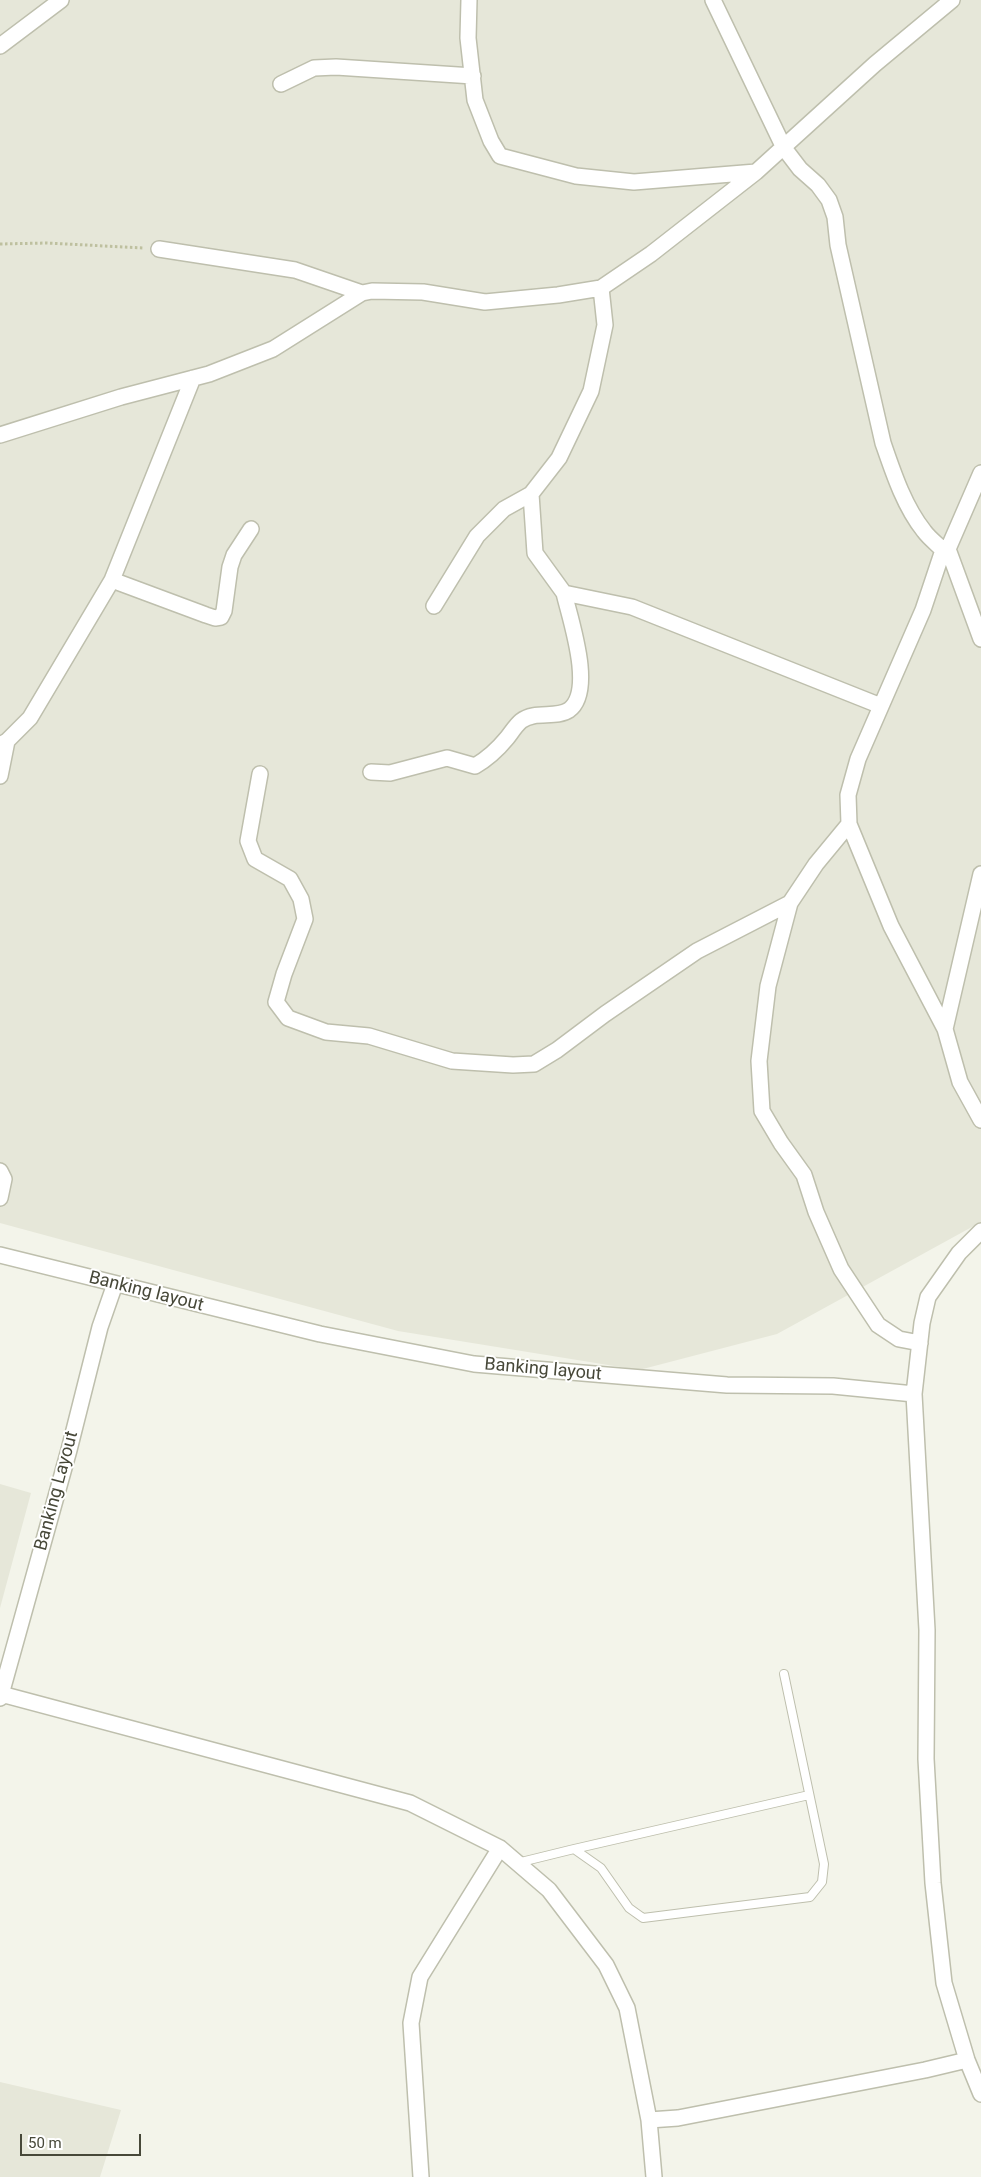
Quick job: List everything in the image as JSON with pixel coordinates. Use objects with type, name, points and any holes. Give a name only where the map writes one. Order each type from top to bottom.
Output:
[{"type":"street","points":[[0,46],[61,0]]},
{"type":"street","points":[[469,0],[468,38],[475,100],[491,141],[500,156],[576,176],[634,182],[756,172]]},
{"type":"street","points":[[713,0],[784,148],[800,169],[818,186],[829,200],[835,217],[838,244],[893,473],[914,516],[924,531],[946,549],[981,638]]},
{"type":"street","points":[[0,435],[121,397],[193,378],[273,349],[362,293],[372,290],[422,292],[485,302],[558,295],[601,288],[651,254],[756,172],[875,64],[952,0]]},
{"type":"street","points":[[281,84],[314,68],[336,67],[473,76]]},
{"type":"street","points":[[160,249],[295,270],[362,293]]},
{"type":"street","points":[[434,606],[477,536],[504,509],[531,494],[559,458],[591,390],[605,325],[601,288]]},
{"type":"street","points":[[0,776],[3,743],[30,718],[112,580],[193,378]]},
{"type":"street","points":[[981,474],[946,549],[923,610],[858,758],[848,795],[850,824],[891,926],[945,1029],[960,1082],[981,1120]]},
{"type":"street","points":[[371,772],[390,773],[447,758],[475,766],[505,741],[522,721],[534,715],[560,713],[569,710],[578,700],[582,683],[564,593],[535,553],[531,494]]},
{"type":"street","points":[[112,580],[206,615],[215,618],[221,617],[224,611],[230,567],[234,555],[251,529]]},
{"type":"street","points":[[564,593],[632,607],[881,706]]},
{"type":"street","points":[[260,774],[248,841],[255,859],[290,879],[301,899],[306,919],[284,974],[276,1002],[288,1018],[326,1032],[369,1036],[452,1060],[513,1065],[534,1064],[557,1050],[604,1014],[697,951],[790,903]]},
{"type":"street","points":[[850,824],[816,864],[790,903],[768,986],[759,1061],[762,1111],[781,1143],[804,1175],[816,1212],[841,1269],[878,1325],[899,1339],[920,1343]]},
{"type":"street","points":[[945,1029],[981,874]]},
{"type":"street","points":[[0,1171],[4,1179],[0,1198]]},
{"type":"street","points":[[981,1231],[959,1253],[928,1297],[914,1394],[927,1630],[926,1759],[933,1883],[944,1983],[967,2060],[981,2094]]},
{"type":"street","name":"Banking layout","points":[[0,1255],[320,1334],[474,1364],[717,1384],[833,1386],[914,1394]]},
{"type":"street","name":"Banking Layout","points":[[1,1696],[69,1450],[100,1327],[115,1284]]},
{"type":"street","points":[[1,1696],[410,1803],[500,1848],[549,1890],[606,1965],[627,2008],[649,2120],[654,2177]]},
{"type":"street","points":[[420,2177],[411,2023],[420,1977],[500,1848]]},
{"type":"street","points":[[649,2120],[678,2118],[925,2070],[967,2060]]},
{"type":"lane","points":[[574,1849],[601,1868],[629,1908],[644,1918],[810,1897],[822,1882],[824,1864],[784,1674]]},
{"type":"lane","points":[[517,1863],[810,1795]]},
{"type":"path","points":[[0,244],[46,243],[160,249]]},
{"type":"shaded area","points":[[0,0],[981,0],[981,1222],[777,1334],[639,1370],[398,1331],[0,1223]]},
{"type":"shaded area","points":[[0,1484],[31,1493],[0,1608]]},
{"type":"shaded area","points":[[0,2082],[121,2110],[100,2177],[0,2177]]}]
